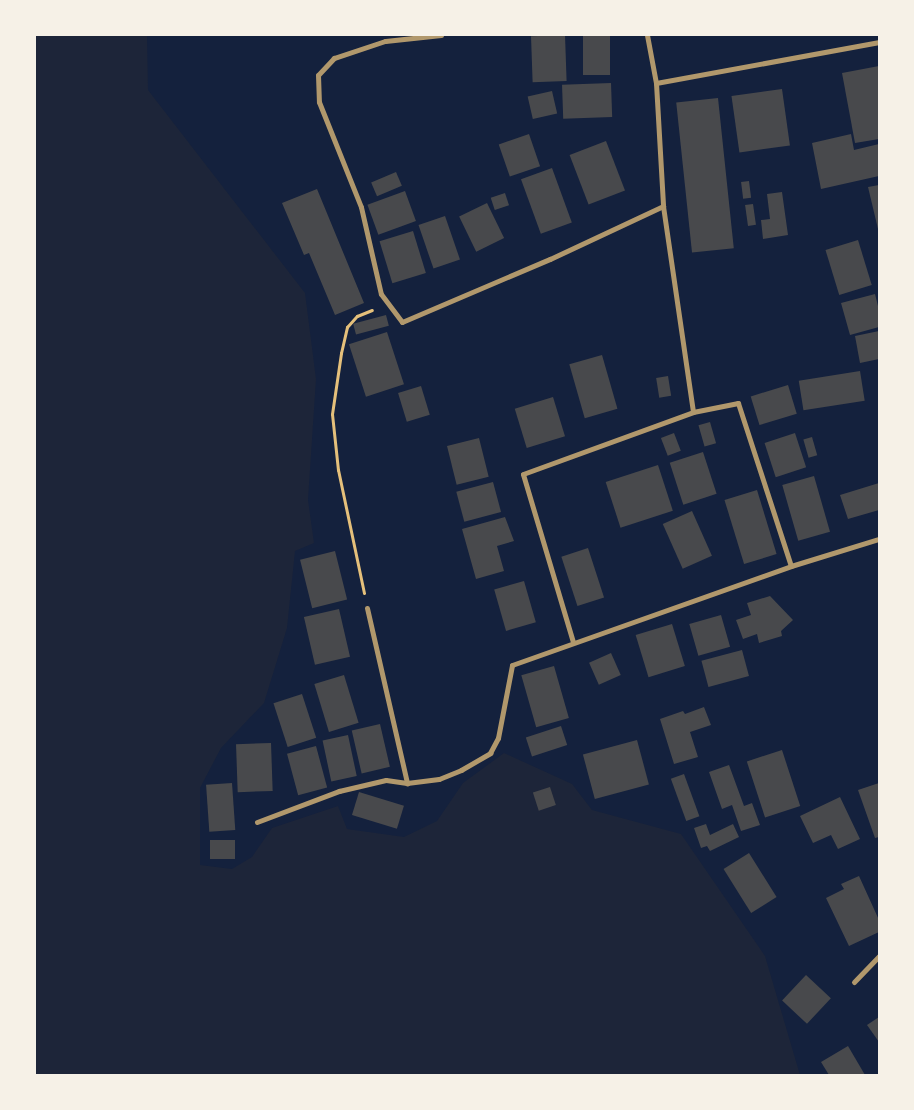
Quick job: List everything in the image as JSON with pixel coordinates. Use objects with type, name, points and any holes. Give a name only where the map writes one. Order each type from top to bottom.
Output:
[{"type":"street","points":[[441,35],[385,42],[343,55],[326,64],[318,75],[319,102],[361,207],[381,294],[402,322],[550,259],[663,206]]},
{"type":"street","points":[[647,35],[656,83],[663,206],[693,412]]},
{"type":"street","points":[[656,83],[879,42]]},
{"type":"street","points":[[572,642],[523,474],[693,412],[738,403],[791,566]]},
{"type":"street","points":[[257,822],[339,791],[386,780],[407,783],[439,778],[478,762],[490,753],[498,738],[512,665],[572,642],[791,566],[879,539]]},
{"type":"street","points":[[367,608],[407,783]]},
{"type":"street","points":[[854,982],[879,956]]},
{"type":"path","points":[[367,608],[338,470],[332,414],[347,327],[357,316],[388,304]]},
{"type":"shaded area","points":[[35,35],[147,35],[148,90],[305,293],[316,379],[308,500],[314,543],[295,551],[287,628],[264,703],[221,748],[200,788],[200,865],[232,869],[252,857],[272,828],[338,806],[347,829],[404,837],[437,821],[463,783],[504,753],[572,784],[592,810],[681,834],[765,956],[800,1075],[35,1075]]},
{"type":"building","points":[[565,35],[567,81],[533,82],[531,36]]},
{"type":"building","points":[[583,35],[610,35],[610,75],[583,75]]},
{"type":"building","points":[[879,66],[879,139],[855,143],[842,73]]},
{"type":"building","points":[[611,83],[612,117],[563,119],[562,85]]},
{"type":"building","points":[[782,89],[790,145],[739,153],[731,96]]},
{"type":"building","points":[[552,91],[557,113],[533,119],[528,97]]},
{"type":"building","points":[[718,98],[734,248],[692,253],[676,102]]},
{"type":"building","points":[[529,134],[540,166],[510,177],[499,144]]},
{"type":"building","points":[[851,134],[854,150],[879,144],[879,176],[821,189],[812,143]]},
{"type":"building","points":[[606,141],[625,190],[589,204],[570,155]]},
{"type":"building","points":[[552,168],[572,223],[541,234],[521,179]]},
{"type":"building","points":[[396,172],[402,186],[377,196],[371,183]]},
{"type":"building","points":[[749,181],[751,198],[743,199],[741,182]]},
{"type":"building","points":[[879,185],[879,229],[878,229],[868,187]]},
{"type":"building","points":[[317,189],[364,303],[335,315],[309,253],[304,255],[282,203]]},
{"type":"building","points":[[405,191],[416,221],[378,235],[367,205]]},
{"type":"building","points":[[782,192],[788,235],[763,239],[761,220],[770,219],[767,194]]},
{"type":"building","points":[[505,193],[509,205],[495,210],[491,198]]},
{"type":"building","points":[[487,203],[504,238],[476,252],[459,217]]},
{"type":"building","points":[[753,204],[756,225],[748,226],[745,205]]},
{"type":"building","points":[[445,216],[460,259],[434,269],[419,225]]},
{"type":"building","points":[[413,231],[426,273],[392,283],[380,241]]},
{"type":"building","points":[[858,240],[872,285],[839,295],[825,250]]},
{"type":"building","points":[[875,294],[879,310],[879,327],[850,335],[841,303]]},
{"type":"building","points":[[386,315],[389,326],[356,334],[353,324]]},
{"type":"building","points":[[879,331],[879,359],[860,363],[855,336]]},
{"type":"building","points":[[387,332],[404,384],[366,397],[349,344]]},
{"type":"building","points":[[602,355],[617,409],[585,418],[569,364]]},
{"type":"building","points":[[860,371],[865,401],[803,410],[799,381]]},
{"type":"building","points":[[668,376],[671,396],[659,398],[656,378]]},
{"type":"building","points":[[788,385],[797,414],[759,425],[751,396]]},
{"type":"building","points":[[421,386],[430,415],[407,422],[398,393]]},
{"type":"building","points":[[553,397],[565,436],[527,448],[515,409]]},
{"type":"building","points":[[710,422],[716,443],[705,446],[698,425]]},
{"type":"building","points":[[674,433],[681,451],[668,456],[661,438]]},
{"type":"building","points":[[795,433],[806,467],[776,477],[765,443]]},
{"type":"building","points":[[812,437],[817,455],[809,458],[803,439]]},
{"type":"building","points":[[479,438],[489,477],[457,485],[447,446]]},
{"type":"building","points":[[703,452],[717,494],[683,505],[670,463]]},
{"type":"building","points":[[658,465],[673,511],[621,528],[606,482]]},
{"type":"building","points":[[814,476],[830,532],[798,541],[782,485]]},
{"type":"building","points":[[493,482],[501,512],[464,522],[456,492]]},
{"type":"building","points":[[879,483],[879,510],[848,519],[840,495]]},
{"type":"building","points":[[757,490],[777,554],[744,564],[724,500]]},
{"type":"building","points":[[692,511],[712,556],[683,569],[663,524]]},
{"type":"building","points":[[505,517],[514,541],[497,546],[504,571],[476,579],[462,529]]},
{"type":"building","points":[[588,548],[604,597],[577,606],[561,557]]},
{"type":"building","points":[[335,551],[347,600],[312,608],[300,560]]},
{"type":"building","points":[[524,581],[536,622],[506,631],[494,590]]},
{"type":"building","points":[[770,596],[793,620],[781,631],[782,636],[759,643],[757,634],[743,639],[736,620],[751,615],[747,603]]},
{"type":"building","points":[[339,609],[350,657],[315,665],[304,617]]},
{"type":"building","points":[[721,615],[730,647],[698,656],[689,624]]},
{"type":"building","points":[[672,624],[685,666],[649,677],[636,635]]},
{"type":"building","points":[[742,650],[749,676],[708,687],[701,661]]},
{"type":"building","points":[[611,653],[621,675],[599,685],[589,663]]},
{"type":"building","points":[[554,666],[569,718],[536,727],[521,675]]},
{"type":"building","points":[[344,675],[359,723],[329,732],[314,684]]},
{"type":"building","points":[[302,694],[316,738],[288,747],[273,703]]},
{"type":"building","points":[[704,707],[711,725],[690,732],[698,757],[674,764],[660,719],[683,711],[685,714]]},
{"type":"building","points":[[380,724],[390,767],[362,773],[352,731]]},
{"type":"building","points":[[561,726],[567,745],[532,756],[526,737]]},
{"type":"building","points":[[348,735],[357,776],[331,781],[323,740]]},
{"type":"building","points":[[637,740],[649,784],[595,799],[583,754]]},
{"type":"building","points":[[271,743],[273,791],[238,792],[236,744]]},
{"type":"building","points":[[316,746],[327,788],[298,795],[287,754]]},
{"type":"building","points":[[782,750],[800,806],[765,818],[747,761]]},
{"type":"building","points":[[729,765],[744,806],[752,803],[760,825],[741,831],[732,805],[722,809],[709,772]]},
{"type":"building","points":[[684,774],[699,816],[686,821],[671,779]]},
{"type":"building","points":[[232,783],[235,830],[209,832],[206,785]]},
{"type":"building","points":[[879,783],[879,837],[875,838],[858,790]]},
{"type":"building","points":[[550,787],[556,805],[539,811],[533,793]]},
{"type":"building","points":[[359,792],[404,806],[397,829],[352,815]]},
{"type":"building","points":[[840,797],[860,839],[838,849],[831,835],[813,843],[800,816]]},
{"type":"building","points":[[706,824],[710,835],[733,824],[739,837],[710,851],[707,846],[701,848],[694,828]]},
{"type":"building","points":[[210,840],[235,840],[235,859],[210,859]]},
{"type":"building","points":[[749,853],[777,897],[751,913],[724,869]]},
{"type":"building","points":[[859,876],[879,920],[879,932],[849,946],[826,898],[844,889],[841,884]]},
{"type":"building","points":[[806,975],[831,998],[807,1024],[782,1001]]},
{"type":"building","points":[[879,1017],[879,1042],[867,1025]]},
{"type":"building","points":[[848,1046],[865,1075],[829,1075],[821,1062]]}]
